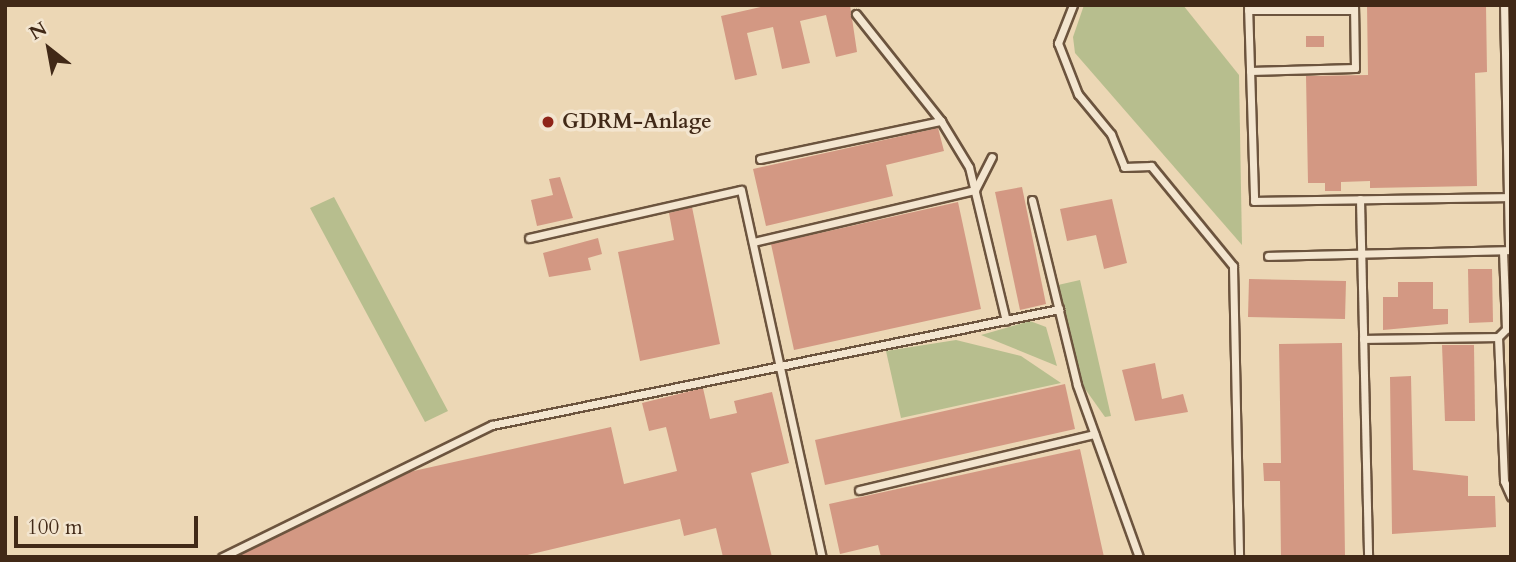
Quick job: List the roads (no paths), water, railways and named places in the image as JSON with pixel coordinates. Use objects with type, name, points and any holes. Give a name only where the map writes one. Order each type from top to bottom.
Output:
[{"type":"lane","points":[[1073,5],[1058,43],[1078,94],[1111,134],[1124,167],[1151,166],[1233,266],[1239,557]]},
{"type":"lane","points":[[1363,339],[1498,337],[1506,329],[1510,197],[1504,5]]},
{"type":"lane","points":[[1250,71],[1354,68],[1354,8],[1248,8],[1254,201],[1510,197]]},
{"type":"lane","points":[[856,14],[941,121],[969,167],[1006,321]]},
{"type":"lane","points":[[761,159],[941,121]]},
{"type":"lane","points":[[975,191],[992,157]]},
{"type":"lane","points":[[529,238],[741,190],[783,367],[822,557]]},
{"type":"lane","points":[[753,242],[975,191]]},
{"type":"lane","points":[[1360,199],[1368,557]]},
{"type":"lane","points":[[1032,200],[1094,434],[1139,557]]},
{"type":"lane","points":[[1268,256],[1508,250]]},
{"type":"lane","points":[[222,557],[492,425],[1059,309]]},
{"type":"lane","points":[[1498,337],[1504,481],[1511,497]]},
{"type":"lane","points":[[859,490],[1094,434]]},
{"type":"place","name":"GDRM-Anlage","points":[[548,122]]}]
